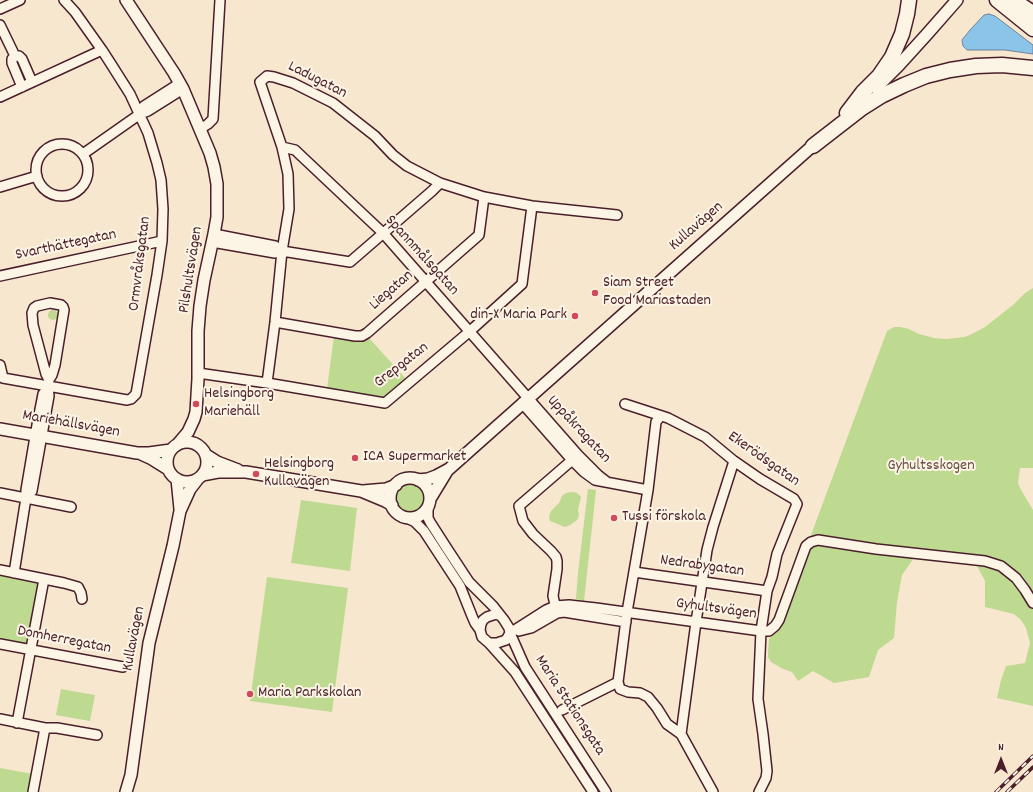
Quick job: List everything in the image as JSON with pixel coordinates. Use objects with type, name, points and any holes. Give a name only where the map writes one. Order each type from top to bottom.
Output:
[{"type":"main road","points":[[842,121],[863,92],[879,76],[892,57],[903,30],[909,0]]},
{"type":"main road","points":[[997,0],[1033,29]]},
{"type":"main road","points":[[1006,0],[1033,20]]},
{"type":"main road","points":[[1013,0],[1033,13]]},
{"type":"main road","points":[[813,146],[862,108],[881,96],[904,84],[926,76],[976,66],[1002,65],[1033,68]]},
{"type":"street","points":[[0,9],[20,0]]},
{"type":"street","name":"Ormvråksgatan","points":[[2,378],[49,384],[127,400],[131,399],[136,394],[158,275],[162,241],[163,209],[160,174],[152,143],[130,94],[102,50],[75,12],[64,0]]},
{"type":"street","name":"Pilshultsvägen","points":[[126,0],[182,86],[210,153],[217,184],[217,217],[200,306],[198,331],[197,400],[194,419],[188,432],[174,447]]},
{"type":"street","points":[[200,129],[213,119],[220,0]]},
{"type":"street","name":"Kullavägen","points":[[361,491],[386,489],[396,485],[404,479],[428,479],[449,469],[842,121],[900,65],[957,0]]},
{"type":"street","points":[[0,25],[15,56],[22,59],[32,82]]},
{"type":"street","points":[[0,97],[102,50]]},
{"type":"street","points":[[15,56],[12,63],[22,87]]},
{"type":"street","name":"Ladugatan","points":[[267,383],[288,209],[288,174],[282,147],[260,82],[267,76],[293,83],[333,103],[375,136],[393,155],[407,166],[440,183],[484,197],[532,206],[618,214]]},
{"type":"street","points":[[83,154],[140,114],[148,111],[182,86]]},
{"type":"street","points":[[59,144],[68,144],[83,154],[88,164],[88,174],[84,184],[76,192],[61,196],[50,193],[42,186],[37,176],[37,163],[40,157],[49,148],[59,144]]},
{"type":"street","name":"Spannmålsgatan","points":[[282,147],[295,150],[383,233],[469,332],[525,401]]},
{"type":"street","points":[[0,187],[37,176]]},
{"type":"street","points":[[213,238],[275,253],[282,251],[350,262],[440,183]]},
{"type":"street","name":"Liegatan","points":[[275,322],[362,336],[479,235],[484,197]]},
{"type":"street","name":"Grepgatan","points":[[198,373],[385,403],[469,332],[522,284],[532,206]]},
{"type":"street","name":"Svarthättegatan","points":[[0,276],[162,241]]},
{"type":"street","points":[[14,573],[26,498],[32,491],[39,436],[49,396],[49,384],[33,325],[32,312],[37,306],[56,303],[63,307],[64,315],[55,365],[49,384]]},
{"type":"street","points":[[0,365],[2,378]]},
{"type":"street","name":"Uppåkragatan","points":[[525,401],[575,458],[584,472],[595,480],[648,490]]},
{"type":"street","name":"Ekerödsgatan","points":[[625,404],[674,420],[705,437],[734,461],[760,479],[794,499],[797,504],[777,554],[767,591],[761,631],[758,699],[767,771],[766,778],[759,792]]},
{"type":"street","points":[[662,416],[658,418],[656,422],[648,490],[627,612],[618,682],[620,689],[628,692],[640,693],[648,697],[668,724],[681,734],[713,792]]},
{"type":"street","name":"Pilshultsvägen","points":[[194,419],[197,437],[204,452]]},
{"type":"street","name":"Mariehällsvägen","points":[[0,429],[137,452],[149,453],[174,447]]},
{"type":"street","points":[[185,442],[191,442],[198,445],[204,452],[207,467],[200,477],[192,482],[177,479],[168,469],[167,460],[174,447],[185,442]]},
{"type":"street","name":"Mariehällsvägen","points":[[137,452],[168,469]]},
{"type":"street","name":"Kullavägen","points":[[204,452],[217,462],[246,472]]},
{"type":"street","points":[[556,609],[553,596],[557,569],[556,557],[533,534],[523,521],[519,506],[575,458]]},
{"type":"street","points":[[681,734],[707,550],[734,461]]},
{"type":"street","name":"Kullavägen","points":[[126,792],[131,775],[152,628],[173,546],[180,511],[190,489],[200,477],[218,472],[246,472],[361,491],[392,505],[400,516],[413,518],[424,513],[449,469]]},
{"type":"street","name":"Kullavägen","points":[[177,479],[180,511]]},
{"type":"street","points":[[418,480],[428,489],[429,503]]},
{"type":"street","points":[[392,505],[390,500],[391,494],[396,485]]},
{"type":"street","points":[[0,493],[71,507]]},
{"type":"street","name":"Maria Stationsgata","points":[[429,503],[428,518],[430,522],[469,582],[493,606],[507,624],[525,666],[606,792]]},
{"type":"street","name":"Maria Stationsgata","points":[[407,518],[415,522],[424,531],[460,586],[482,637],[515,672],[593,792]]},
{"type":"street","name":"Gyhultsvägen","points":[[556,609],[569,605],[769,631],[777,624],[805,548],[809,543],[816,540],[876,549],[985,561],[1001,566],[1029,589],[1033,603]]},
{"type":"street","points":[[0,570],[78,587],[82,599]]},
{"type":"street","name":"Nedrabygatan","points":[[634,572],[767,591]]},
{"type":"street","points":[[17,723],[44,579]]},
{"type":"street","points":[[556,609],[564,612],[626,622]]},
{"type":"street","points":[[489,643],[502,642],[506,640],[510,633],[532,628],[556,609]]},
{"type":"street","points":[[480,630],[483,620],[487,617],[496,614],[501,616]]},
{"type":"street","name":"Domherregatan","points":[[0,644],[123,667]]},
{"type":"street","points":[[562,710],[618,682]]},
{"type":"street","points":[[0,720],[97,735]]},
{"type":"street","points":[[33,792],[45,728]]},
{"type":"street","name":"Kullavägen","points":[[131,775],[132,792]]},
{"type":"green space","name":"Gyhultsskogen","points":[[1033,288],[1033,468],[1020,468],[1018,483],[1033,510],[1033,706],[997,698],[1006,666],[1025,663],[1030,643],[1026,628],[1021,620],[1014,614],[985,607],[985,581],[975,562],[916,555],[902,575],[897,602],[894,638],[878,650],[869,677],[834,683],[813,671],[798,681],[792,672],[771,662],[768,657],[769,639],[782,621],[810,545],[811,535],[887,331],[894,327],[900,327],[934,338],[947,339],[964,337],[985,327]]},
{"type":"green space","points":[[51,310],[55,310],[57,311],[57,319],[51,320],[48,317],[48,313]]},
{"type":"green space","points":[[334,336],[365,341],[369,338],[406,379],[384,399],[327,389]]},
{"type":"green space","points":[[410,483],[416,484],[424,492],[424,504],[416,512],[410,513],[404,512],[396,504],[395,498],[396,492],[404,484]]},
{"type":"green space","points":[[588,489],[596,490],[584,601],[576,599]]},
{"type":"green space","points":[[566,493],[577,493],[581,497],[577,520],[565,527],[550,521],[549,517],[551,511],[559,503],[562,496]]},
{"type":"green space","points":[[301,500],[357,508],[350,571],[291,563]]},
{"type":"green space","points":[[0,573],[41,582],[27,646],[0,640]]},
{"type":"green space","points":[[267,577],[348,588],[332,712],[250,701]]},
{"type":"green space","points":[[61,689],[95,695],[90,721],[56,715]]},
{"type":"green space","points":[[0,768],[33,774],[29,792],[0,792]]},
{"type":"water","points":[[989,14],[995,16],[1033,45],[1033,54],[1005,50],[967,50],[963,46],[962,40],[984,15]]},
{"type":"railway","points":[[996,792],[1033,756]]},
{"type":"railway","points":[[1007,792],[1033,767]]},
{"type":"place","name":"Siam Street Food Mariastaden","points":[[595,293]]},
{"type":"place","name":"din-X Maria Park","points":[[575,316]]},
{"type":"place","name":"Helsingborg Mariehäll","points":[[196,404]]},
{"type":"place","name":"ICA Supermarket","points":[[355,458]]},
{"type":"place","name":"Helsingborg Kullavägen","points":[[256,474]]},
{"type":"place","name":"Tussi förskola","points":[[614,518]]},
{"type":"place","name":"Maria Parkskolan","points":[[250,694]]}]
